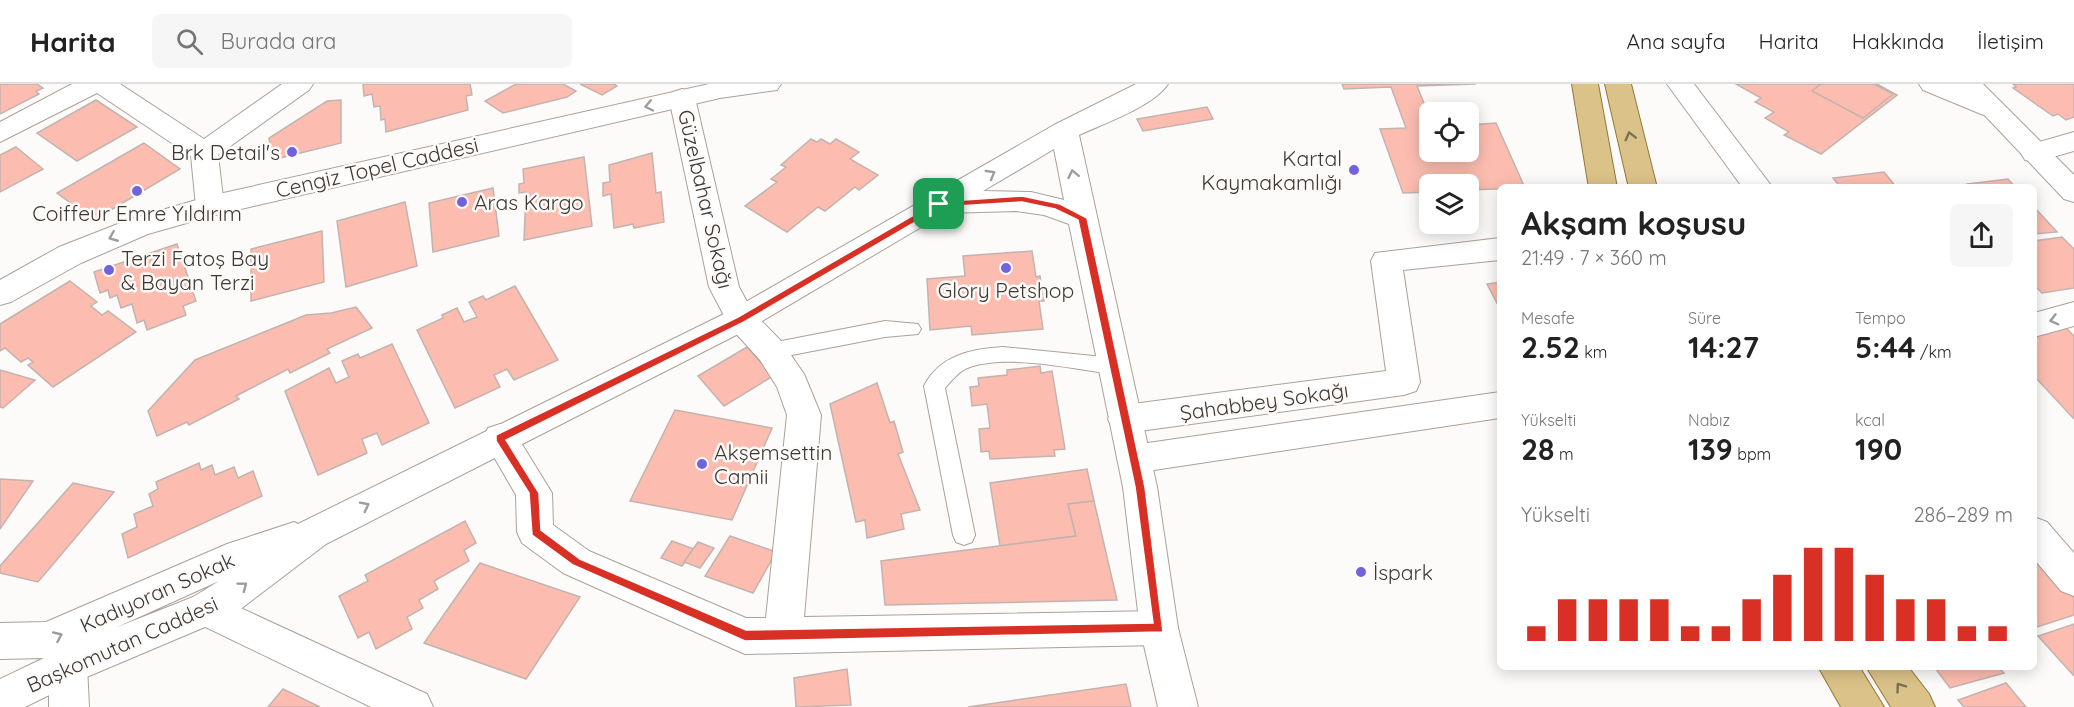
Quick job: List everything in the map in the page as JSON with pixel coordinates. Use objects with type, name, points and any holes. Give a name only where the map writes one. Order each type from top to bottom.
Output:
[{"type":"main road","points":[[1585,84],[1602,184]]},
{"type":"main road","points":[[1618,84],[1642,184]]},
{"type":"main road","points":[[1839,670],[1864,707]]},
{"type":"main road","points":[[1887,670],[1915,707]]},
{"type":"street","points":[[0,133],[93,84]]},
{"type":"street","points":[[102,84],[204,152],[210,206]]},
{"type":"street","points":[[204,152],[300,84]]},
{"type":"street","name":"Cengiz Topel Caddesi","points":[[0,294],[70,255],[138,227],[210,206],[381,165],[682,98],[717,87],[768,84]]},
{"type":"street","name":"Başkomutan Caddesi","points":[[0,699],[68,666],[206,609],[229,596],[313,533],[741,319],[1064,131],[1122,92],[1155,84]]},
{"type":"street","points":[[1680,84],[1756,184]]},
{"type":"street","points":[[1932,84],[1990,108]]},
{"type":"street","points":[[1968,84],[2074,192]]},
{"type":"street","name":"Güzelbahar Sokağı","points":[[682,98],[724,287],[741,319],[771,351],[792,383],[804,415],[783,635]]},
{"type":"street","points":[[1064,131],[1134,459],[1160,628],[1178,707]]},
{"type":"street","points":[[2035,153],[2074,141]]},
{"type":"street","points":[[939,204],[1022,199],[1057,206],[1082,218]]},
{"type":"street","name":"Şahabbey Sokağı","points":[[1125,419],[1404,382],[1386,261],[1497,249]]},
{"type":"street","points":[[2037,324],[2074,314]]},
{"type":"street","points":[[1134,459],[1497,405]]},
{"type":"street","points":[[500,438],[534,493],[535,532],[576,562],[745,636],[1160,628]]},
{"type":"street","name":"Kadıyoran Sokak","points":[[0,641],[48,640],[240,555],[313,533]]},
{"type":"street","points":[[2037,536],[2074,579]]},
{"type":"street","points":[[206,609],[413,707]]},
{"type":"street","points":[[68,666],[69,707]]},
{"type":"lane","points":[[771,351],[885,329],[911,329]]},
{"type":"lane","points":[[964,535],[933,386],[946,371],[969,359],[993,356],[1114,366]]},
{"type":"building","points":[[0,84],[37,84],[43,88],[36,91],[39,94],[0,114]]},
{"type":"building","points":[[363,84],[470,84],[472,95],[466,96],[468,110],[386,132],[385,119],[381,120],[380,106],[374,107],[372,94],[364,96]]},
{"type":"building","points":[[516,84],[563,84],[576,91],[567,97],[503,113],[485,101]]},
{"type":"building","points":[[580,84],[614,84],[617,86],[602,95]]},
{"type":"building","points":[[1342,84],[1476,84],[1417,86],[1424,102],[1419,102],[1419,162],[1479,162],[1479,124],[1496,123],[1523,184],[1497,184],[1497,189],[1479,190],[1479,174],[1419,174],[1419,192],[1403,193],[1380,129],[1406,128],[1391,87],[1344,89]]},
{"type":"building","points":[[1736,84],[1877,84],[1897,95],[1821,154],[1784,135],[1789,132],[1765,118],[1774,112],[1755,102],[1761,98]]},
{"type":"building","points":[[1821,84],[1874,84],[1893,94],[1863,118],[1812,91]]},
{"type":"building","points":[[2013,84],[2074,84],[2074,117],[2066,120],[2058,114],[2053,116],[2013,88],[2016,87]]},
{"type":"building","points":[[96,100],[137,127],[77,161],[37,133]]},
{"type":"building","points":[[341,100],[341,143],[272,160],[269,138],[327,101]]},
{"type":"building","points":[[1207,107],[1213,119],[1143,131],[1137,119]]},
{"type":"building","points":[[811,139],[817,142],[821,139],[830,144],[836,139],[859,152],[850,159],[878,175],[859,190],[855,187],[825,211],[818,207],[787,232],[745,206],[777,182],[771,179],[786,167],[781,165]]},
{"type":"building","points":[[144,143],[180,169],[94,220],[57,193]]},
{"type":"building","points":[[16,147],[43,169],[0,192],[0,155]]},
{"type":"building","points":[[652,153],[656,193],[661,192],[664,222],[634,228],[633,224],[614,228],[611,194],[603,196],[603,183],[610,182],[609,165]]},
{"type":"building","points":[[584,157],[592,226],[524,240],[526,192],[519,193],[519,184],[524,183],[523,169]]},
{"type":"building","points":[[1884,172],[1894,184],[1838,184],[1833,178]]},
{"type":"building","points":[[2008,179],[2012,184],[1967,184]]},
{"type":"building","points":[[493,188],[499,236],[433,252],[429,203]]},
{"type":"building","points":[[405,202],[417,266],[346,287],[337,221]]},
{"type":"building","points":[[2037,210],[2057,232],[2037,234]]},
{"type":"building","points":[[322,231],[324,282],[251,301],[251,249]]},
{"type":"building","points":[[2062,237],[2074,249],[2074,288],[2042,293],[2037,288],[2037,241]]},
{"type":"building","points":[[177,244],[196,301],[183,306],[186,315],[147,330],[144,320],[137,323],[132,304],[121,308],[117,295],[110,298],[108,290],[100,293],[94,272]]},
{"type":"building","points":[[1032,251],[1036,277],[1040,276],[1044,301],[1039,301],[1043,329],[972,335],[971,326],[930,330],[927,279],[965,276],[963,256]]},
{"type":"building","points":[[70,281],[97,302],[91,306],[102,315],[108,311],[136,332],[53,387],[28,365],[33,362],[28,358],[21,362],[5,348],[0,351],[0,324]]},
{"type":"building","points":[[1497,282],[1497,303],[1487,284]]},
{"type":"building","points":[[515,286],[558,360],[514,380],[507,369],[494,375],[500,387],[455,408],[417,330],[443,318],[442,315],[457,308],[464,322],[477,317],[469,302],[483,296],[486,300]]},
{"type":"building","points":[[356,307],[372,328],[327,349],[330,353],[290,373],[288,369],[236,396],[239,399],[189,425],[187,422],[157,436],[148,411],[195,360],[306,315],[331,313]]},
{"type":"building","points":[[2065,327],[2074,336],[2074,419],[2037,379],[2037,332]]},
{"type":"building","points":[[392,344],[429,423],[382,445],[377,433],[362,439],[367,453],[318,475],[285,391],[329,368],[336,383],[349,377],[342,361],[358,354],[360,358]]},
{"type":"building","points":[[747,347],[773,376],[724,406],[698,376]]},
{"type":"building","points":[[1040,366],[1041,373],[1052,371],[1065,449],[1054,450],[1055,456],[990,459],[989,451],[981,452],[979,429],[990,428],[987,404],[972,406],[970,387],[979,386],[978,378],[1007,375],[1007,370]]},
{"type":"building","points":[[0,370],[35,380],[3,408],[0,407]]},
{"type":"building","points":[[877,383],[890,423],[894,421],[903,452],[898,454],[920,510],[901,514],[904,529],[867,538],[865,520],[856,522],[830,404]]},
{"type":"building","name":"Akşemsettin Camii","points":[[675,410],[772,428],[732,520],[630,501]]},
{"type":"building","points":[[199,463],[201,470],[212,465],[215,475],[234,467],[238,478],[253,471],[262,496],[128,558],[122,534],[137,527],[134,514],[153,506],[149,494],[158,489],[156,482]]},
{"type":"building","points":[[1087,469],[1094,501],[1068,504],[1076,536],[1000,546],[990,483]]},
{"type":"building","points":[[0,479],[33,481],[0,529]]},
{"type":"building","points":[[73,483],[114,492],[38,582],[0,573],[0,566]]},
{"type":"building","points":[[1094,501],[1117,600],[885,605],[881,561],[1076,536],[1068,504]]},
{"type":"building","points":[[465,521],[476,543],[464,550],[469,561],[434,581],[438,589],[419,600],[423,608],[407,617],[412,629],[376,649],[369,632],[358,638],[339,596],[368,581],[365,575]]},
{"type":"building","points":[[730,536],[776,552],[753,593],[705,576]]},
{"type":"building","points":[[672,541],[694,549],[682,566],[661,558]]},
{"type":"building","points":[[698,542],[714,548],[700,568],[684,562]]},
{"type":"building","points":[[2037,547],[2074,588],[2074,615],[2037,627]]},
{"type":"building","points":[[480,563],[580,597],[526,679],[424,643]]},
{"type":"building","points":[[2074,624],[2074,676],[2038,636]]},
{"type":"building","points":[[847,669],[851,705],[796,707],[794,678]]},
{"type":"building","points":[[1936,670],[2001,670],[2004,673],[1950,688]]},
{"type":"building","points":[[2006,683],[2026,707],[1964,707],[1958,700]]},
{"type":"building","points":[[1126,684],[1131,707],[968,707]]},
{"type":"building","points":[[283,689],[320,707],[268,707]]},
{"type":"place","name":"Brk Detail's","points":[[292,152]]},
{"type":"place","name":"Kartal Kaymakamlığı","points":[[1354,170]]},
{"type":"place","name":"Coiffeur Emre Yıldırım","points":[[137,191]]},
{"type":"place","name":"Aras Kargo","points":[[462,202]]},
{"type":"place","name":"Glory Petshop","points":[[1006,268]]},
{"type":"place","name":"Terzi Fatoş Bay & Bayan Terzi","points":[[109,270]]},
{"type":"place","name":"Akşemsettin Camii","points":[[702,464]]},
{"type":"place","name":"İspark","points":[[1361,572]]},
{"type":"route","points":[[1022,199],[1057,206],[1082,218],[1140,487],[1160,628],[745,636],[576,562],[535,532],[534,493],[500,438],[741,319],[939,204],[1022,199]]}]
